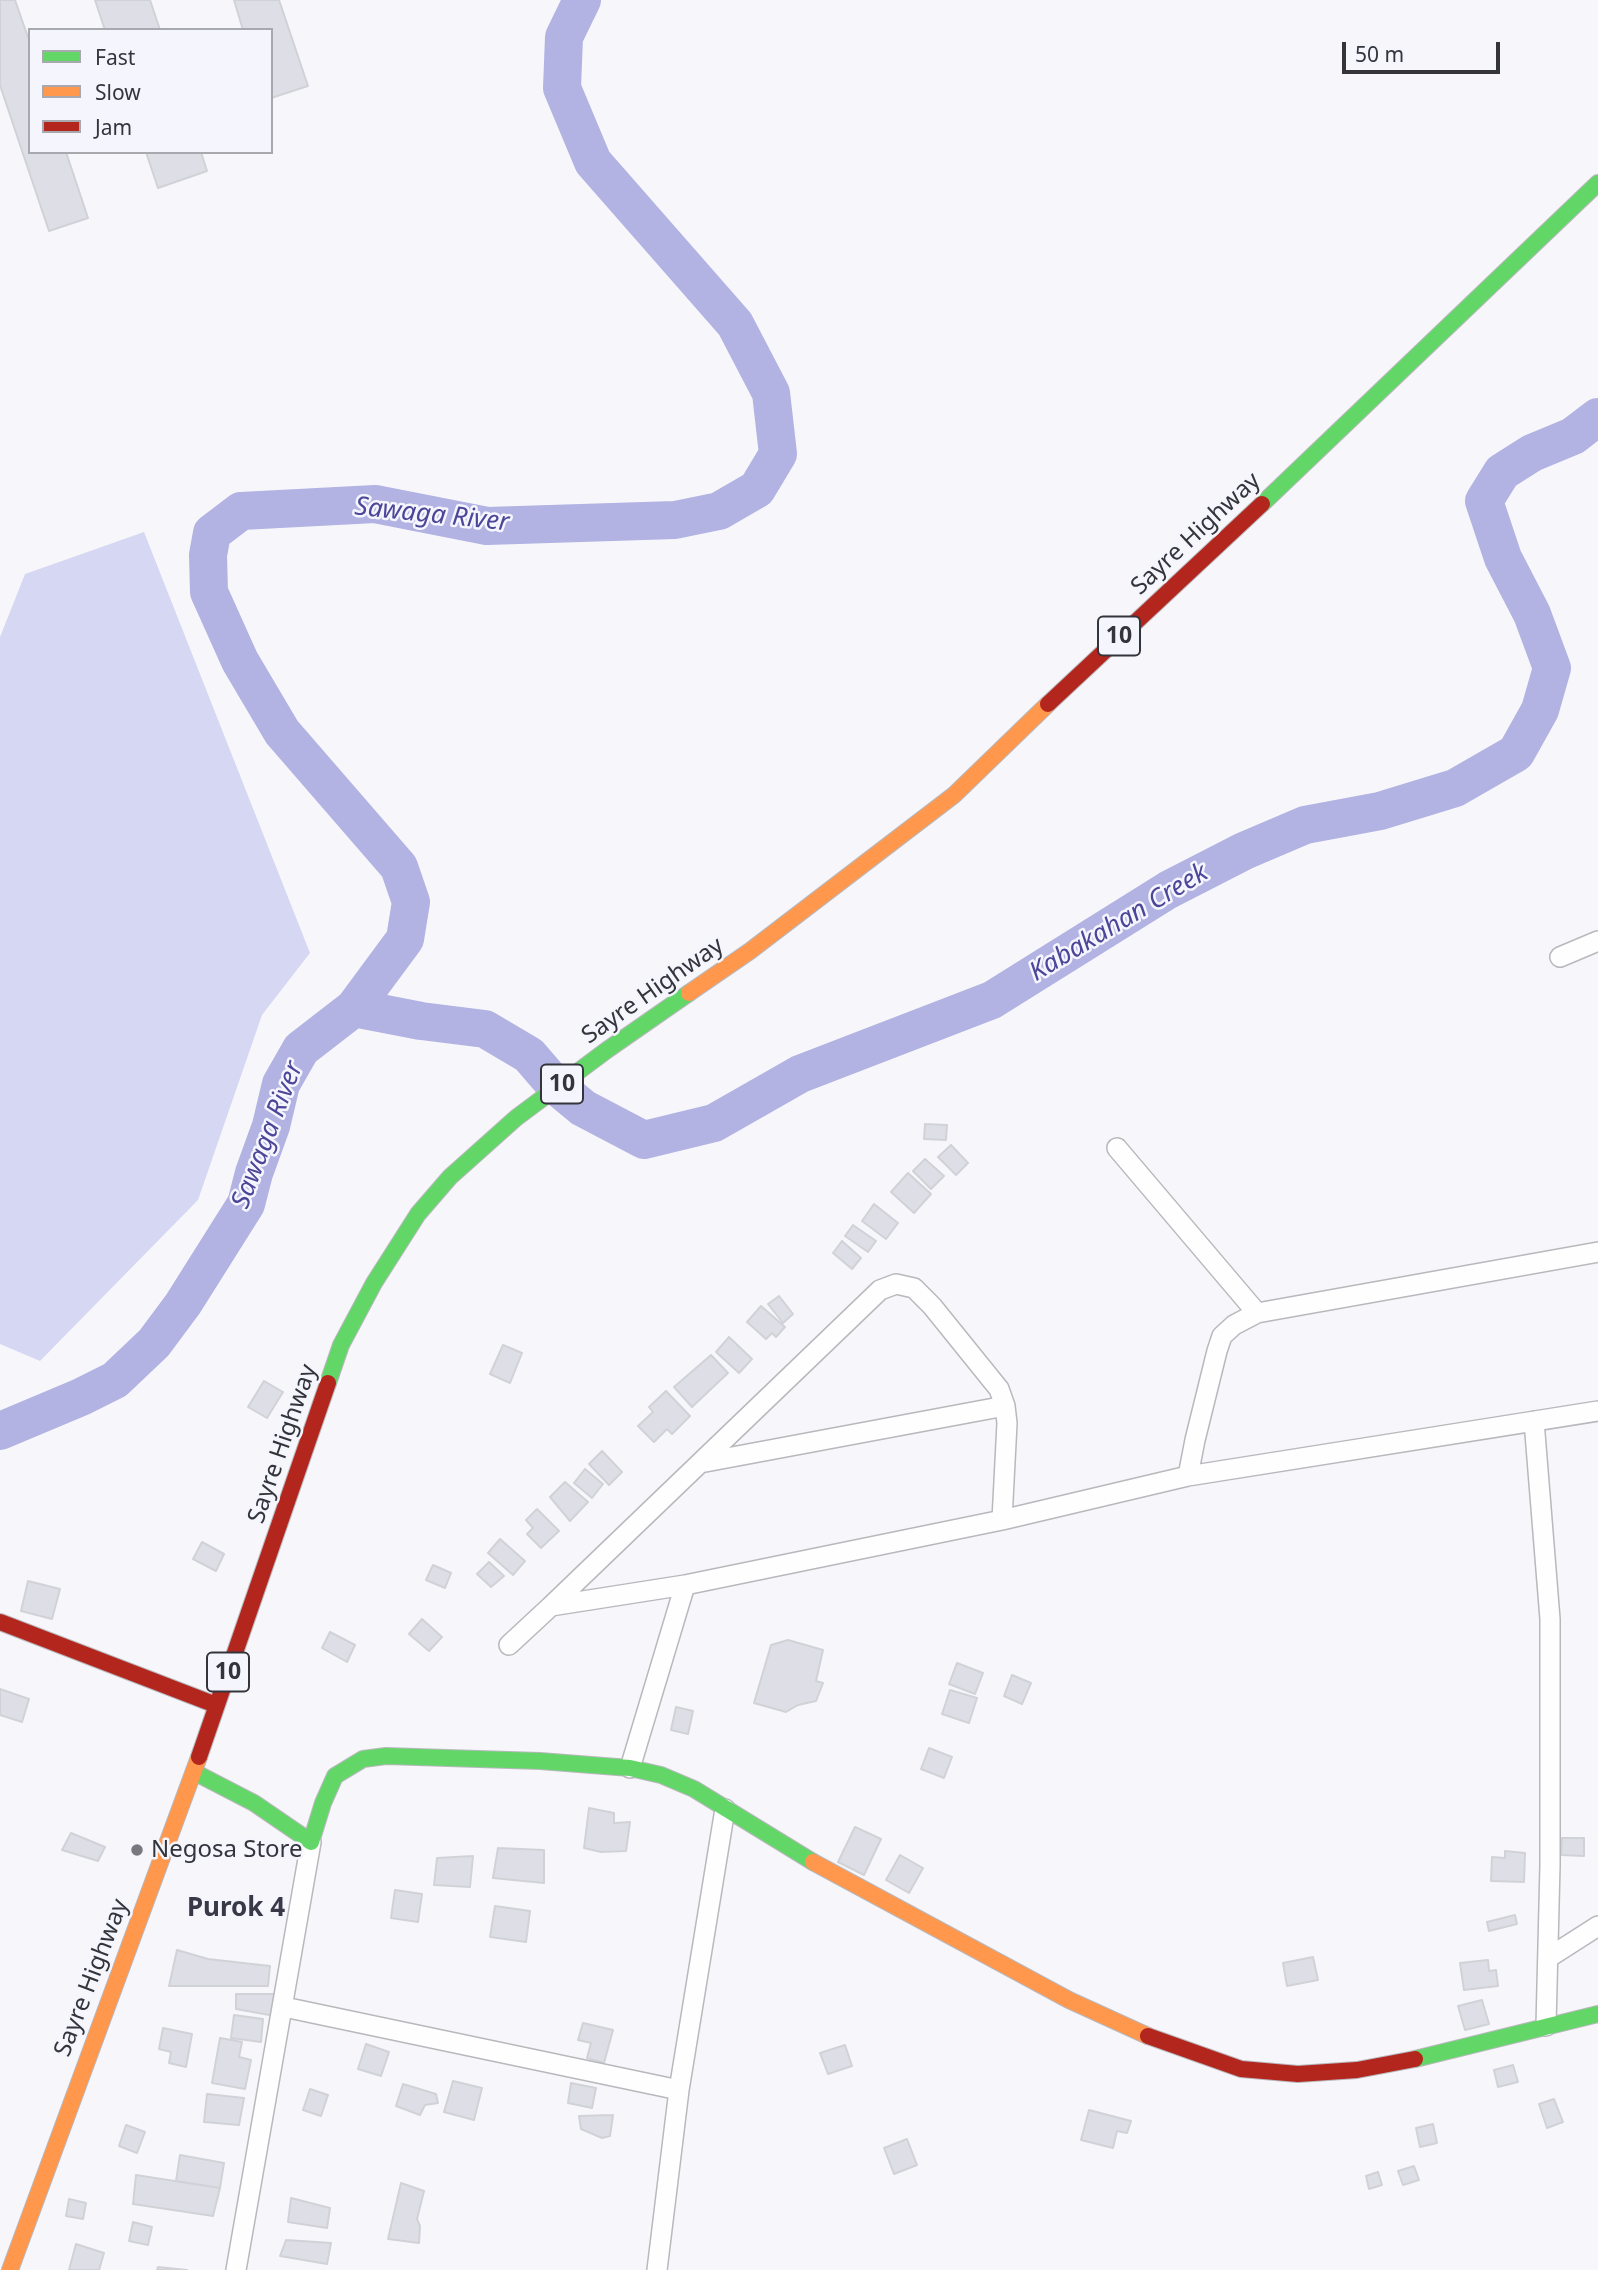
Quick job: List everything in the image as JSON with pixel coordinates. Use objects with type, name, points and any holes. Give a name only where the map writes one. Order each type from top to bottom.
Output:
[{"type":"main road","name":"Sayre Highway","points":[[10,2270],[194,1772],[341,1345],[374,1283],[418,1214],[450,1177],[516,1118],[607,1050],[750,951],[954,794],[1598,183]]},
{"type":"main road","points":[[0,1622],[216,1705]]},
{"type":"main road","points":[[194,1772],[254,1803],[311,1842],[335,1776],[363,1759],[386,1756],[465,1758],[630,1768],[661,1775],[694,1789],[811,1861],[1069,2000],[1138,2032],[1241,2068],[1298,2074],[1357,2070],[1411,2060],[1598,2014]]},
{"type":"street","points":[[1560,957],[1598,941]]},
{"type":"street","points":[[1117,1148],[1257,1313]]},
{"type":"street","points":[[1188,1476],[1222,1336],[1234,1325],[1257,1313],[1598,1252]]},
{"type":"street","points":[[509,1645],[880,1290],[896,1284],[914,1287],[999,1389],[1007,1423],[1002,1520]]},
{"type":"street","points":[[700,1463],[1005,1406]]},
{"type":"street","points":[[551,1606],[685,1584],[1002,1520],[1188,1476],[1598,1411]]},
{"type":"street","points":[[1534,1421],[1550,1619],[1550,1865],[1546,2026]]},
{"type":"street","points":[[630,1768],[685,1584]]},
{"type":"street","points":[[657,2270],[679,2090],[725,1809]]},
{"type":"street","points":[[236,2270],[311,1842]]},
{"type":"street","points":[[1548,1958],[1598,1926]]},
{"type":"street","points":[[284,2007],[468,2048],[679,2090]]},
{"type":"shaded area","points":[[144,532],[310,953],[262,1015],[198,1200],[40,1361],[0,1344],[0,637],[25,574]]},
{"type":"building","points":[[0,0],[15,0],[28,37],[28,154],[67,154],[88,218],[49,231],[0,85]]},
{"type":"building","points":[[95,0],[150,0],[159,28],[104,28]]},
{"type":"building","points":[[234,0],[279,0],[308,86],[273,97],[273,28],[242,28]]},
{"type":"building","points":[[147,154],[202,154],[207,171],[158,188]]},
{"type":"building","points":[[925,1124],[947,1125],[946,1140],[924,1139]]},
{"type":"building","points":[[951,1145],[968,1163],[956,1175],[938,1157]]},
{"type":"building","points":[[925,1159],[944,1176],[931,1189],[913,1171]]},
{"type":"building","points":[[908,1173],[931,1194],[914,1213],[891,1192]]},
{"type":"building","points":[[874,1204],[898,1223],[886,1239],[862,1221]]},
{"type":"building","points":[[853,1225],[876,1241],[868,1252],[845,1236]]},
{"type":"building","points":[[842,1241],[861,1258],[852,1269],[833,1253]]},
{"type":"building","points":[[779,1296],[793,1314],[783,1323],[768,1304]]},
{"type":"building","points":[[761,1306],[785,1327],[776,1337],[772,1333],[766,1339],[747,1322]]},
{"type":"building","points":[[729,1337],[752,1359],[739,1373],[716,1352]]},
{"type":"building","points":[[503,1345],[522,1353],[510,1383],[490,1374]]},
{"type":"building","points":[[711,1355],[728,1373],[692,1407],[674,1387]]},
{"type":"building","points":[[264,1381],[283,1392],[267,1418],[248,1407]]},
{"type":"building","points":[[666,1391],[690,1416],[672,1434],[667,1429],[654,1442],[638,1426],[653,1412],[649,1407]]},
{"type":"building","points":[[602,1451],[622,1472],[609,1485],[589,1464]]},
{"type":"building","points":[[585,1469],[603,1484],[592,1498],[574,1483]]},
{"type":"building","points":[[565,1482],[588,1502],[570,1521],[550,1497]]},
{"type":"building","points":[[537,1509],[559,1531],[541,1548],[527,1534],[533,1528],[526,1520]]},
{"type":"building","points":[[500,1539],[525,1561],[513,1575],[488,1553]]},
{"type":"building","points":[[202,1542],[224,1554],[216,1571],[193,1559]]},
{"type":"building","points":[[489,1562],[504,1576],[491,1587],[477,1574]]},
{"type":"building","points":[[433,1565],[451,1573],[445,1588],[426,1580]]},
{"type":"building","points":[[28,1581],[60,1589],[52,1619],[21,1611]]},
{"type":"building","points":[[422,1619],[442,1637],[429,1651],[409,1634]]},
{"type":"building","points":[[330,1632],[355,1645],[347,1662],[322,1648]]},
{"type":"building","points":[[788,1640],[823,1650],[816,1681],[823,1683],[816,1701],[798,1705],[786,1712],[754,1703],[771,1645]]},
{"type":"building","points":[[957,1663],[983,1673],[975,1694],[949,1684]]},
{"type":"building","points":[[1012,1675],[1031,1683],[1022,1704],[1004,1696]]},
{"type":"building","points":[[0,1689],[29,1699],[22,1722],[0,1715]]},
{"type":"building","points":[[950,1690],[977,1698],[969,1723],[942,1714]]},
{"type":"building","points":[[676,1707],[693,1711],[688,1734],[671,1730]]},
{"type":"building","points":[[929,1748],[952,1757],[944,1778],[921,1769]]},
{"type":"building","points":[[589,1808],[614,1813],[614,1823],[630,1822],[626,1851],[601,1852],[584,1848]]},
{"type":"building","points":[[855,1827],[881,1839],[864,1875],[838,1862]]},
{"type":"building","points":[[71,1833],[105,1847],[98,1861],[62,1850]]},
{"type":"building","points":[[1562,1838],[1584,1838],[1584,1856],[1561,1855]]},
{"type":"building","points":[[498,1848],[544,1850],[544,1883],[493,1878]]},
{"type":"building","points":[[1505,1851],[1525,1853],[1524,1882],[1491,1881],[1492,1857],[1505,1858]]},
{"type":"building","points":[[900,1855],[923,1868],[909,1893],[886,1880]]},
{"type":"building","points":[[473,1856],[470,1887],[434,1885],[437,1858]]},
{"type":"building","points":[[395,1890],[422,1894],[418,1922],[391,1918]]},
{"type":"building","points":[[495,1906],[530,1911],[526,1942],[490,1937]]},
{"type":"building","points":[[1515,1915],[1517,1924],[1489,1931],[1487,1922]]},
{"type":"building","points":[[177,1950],[208,1959],[270,1966],[268,1986],[169,1986]]},
{"type":"building","points":[[1313,1957],[1318,1980],[1287,1986],[1283,1963]]},
{"type":"building","points":[[1488,1960],[1489,1971],[1496,1970],[1498,1986],[1464,1990],[1460,1963]]},
{"type":"building","points":[[236,1994],[275,1994],[275,2016],[236,2009]]},
{"type":"building","points":[[1482,2000],[1489,2024],[1465,2030],[1458,2006]]},
{"type":"building","points":[[234,2015],[263,2019],[261,2042],[231,2038]]},
{"type":"building","points":[[583,2023],[613,2030],[604,2063],[587,2058],[591,2043],[578,2040]]},
{"type":"building","points":[[163,2028],[192,2034],[186,2067],[169,2063],[171,2052],[159,2049]]},
{"type":"building","points":[[220,2038],[242,2042],[239,2057],[251,2060],[245,2089],[212,2083]]},
{"type":"building","points":[[366,2044],[389,2052],[381,2076],[358,2069]]},
{"type":"building","points":[[845,2045],[852,2066],[828,2074],[820,2053]]},
{"type":"building","points":[[1513,2065],[1518,2082],[1498,2087],[1494,2070]]},
{"type":"building","points":[[453,2081],[482,2088],[474,2120],[444,2112]]},
{"type":"building","points":[[571,2083],[596,2088],[592,2108],[568,2103]]},
{"type":"building","points":[[403,2084],[436,2094],[438,2103],[425,2105],[420,2115],[396,2106]]},
{"type":"building","points":[[310,2089],[328,2095],[321,2116],[303,2110]]},
{"type":"building","points":[[207,2094],[244,2098],[239,2125],[204,2122]]},
{"type":"building","points":[[1554,2099],[1563,2122],[1547,2128],[1539,2104]]},
{"type":"building","points":[[1089,2110],[1131,2121],[1127,2133],[1117,2131],[1113,2148],[1081,2140]]},
{"type":"building","points":[[613,2115],[610,2136],[602,2138],[581,2129],[579,2116]]},
{"type":"building","points":[[1433,2124],[1437,2143],[1420,2147],[1416,2128]]},
{"type":"building","points":[[126,2125],[145,2132],[137,2153],[119,2146]]},
{"type":"building","points":[[907,2139],[917,2165],[894,2174],[884,2148]]},
{"type":"building","points":[[180,2155],[224,2163],[220,2188],[176,2181]]},
{"type":"building","points":[[1414,2166],[1419,2180],[1403,2185],[1398,2171]]},
{"type":"building","points":[[1378,2172],[1382,2185],[1369,2189],[1366,2176]]},
{"type":"building","points":[[136,2175],[220,2188],[213,2216],[133,2204]]},
{"type":"building","points":[[401,2183],[424,2191],[417,2219],[420,2226],[419,2243],[388,2239]]},
{"type":"building","points":[[291,2198],[330,2208],[327,2228],[288,2222]]},
{"type":"building","points":[[69,2199],[86,2203],[83,2219],[66,2216]]},
{"type":"building","points":[[133,2222],[152,2227],[148,2245],[129,2241]]},
{"type":"building","points":[[286,2240],[331,2243],[327,2264],[280,2256]]},
{"type":"building","points":[[76,2244],[104,2253],[99,2270],[69,2270]]},
{"type":"building","points":[[158,2267],[187,2270],[157,2270]]},
{"type":"waterway","name":"Sawaga River","points":[[0,1431],[115,1380],[154,1343],[183,1304],[246,1204],[271,1126],[281,1084],[301,1049],[354,1008],[405,939],[411,902],[399,867],[282,732],[240,661],[209,592],[208,555],[212,533],[241,511],[375,504],[487,526],[675,520],[719,511],[757,489],[778,454],[771,393],[735,324],[593,162],[562,88],[564,37],[582,0]]},
{"type":"waterway","name":"Kabakahan Creek","points":[[354,1008],[421,1021],[485,1029],[529,1055],[554,1084],[583,1108],[644,1140],[714,1123],[800,1074],[992,1000],[1168,890],[1244,851],[1305,825],[1380,811],[1455,788],[1516,753],[1540,710],[1552,668],[1532,614],[1503,558],[1484,501],[1502,472],[1532,453],[1573,436],[1598,417]]},
{"type":"traffic: fast","points":[[1262,504],[1598,183]]},
{"type":"traffic: fast","points":[[328,1383],[341,1345],[374,1283],[418,1214],[450,1177],[516,1118],[689,993]]},
{"type":"traffic: fast","points":[[194,1772],[254,1803],[311,1842],[335,1776],[363,1759],[386,1756],[540,1761],[630,1768],[661,1775],[694,1789],[813,1862]]},
{"type":"traffic: fast","points":[[1415,2059],[1598,2014]]},
{"type":"traffic: slow","points":[[689,993],[750,951],[954,795],[1048,704]]},
{"type":"traffic: slow","points":[[10,2270],[199,1757]]},
{"type":"traffic: slow","points":[[813,1862],[1069,2000],[1148,2036]]},
{"type":"traffic: jam","points":[[1048,704],[1262,504]]},
{"type":"traffic: jam","points":[[199,1757],[328,1383]]},
{"type":"traffic: jam","points":[[0,1622],[216,1705]]},
{"type":"traffic: jam","points":[[1148,2036],[1241,2069],[1298,2074],[1357,2070],[1415,2059]]},
{"type":"place","name":"Negosa Store","points":[[137,1850]]},
{"type":"district","name":"Purok 4","points":[[236,1909]]}]
